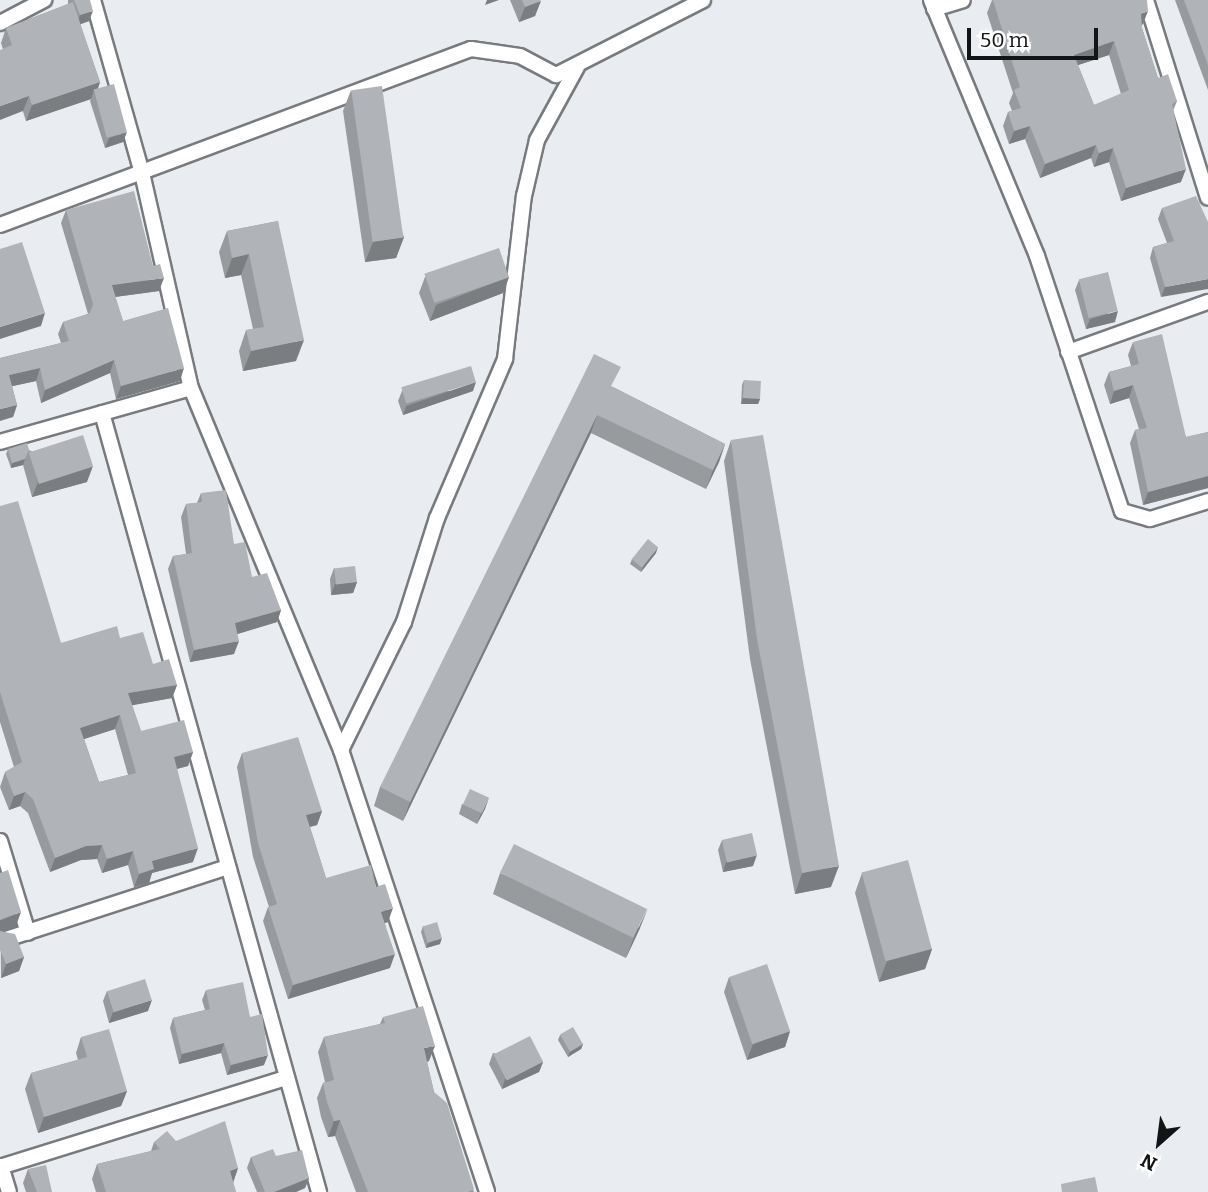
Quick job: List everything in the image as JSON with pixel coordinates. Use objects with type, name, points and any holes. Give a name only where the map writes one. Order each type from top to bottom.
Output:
[{"type":"street","points":[[0,23],[44,0]]},
{"type":"street","points":[[93,0],[142,173],[191,387],[341,750],[487,1192]]},
{"type":"street","points":[[0,225],[471,49],[510,53],[556,75],[577,67],[703,0]]},
{"type":"street","points":[[963,0],[932,4],[1037,256],[1122,510],[1150,520],[1208,501]]},
{"type":"street","points":[[1146,0],[1208,198]]},
{"type":"street","points":[[341,750],[404,622],[437,518],[489,386],[505,359],[524,195],[537,140],[577,67]]},
{"type":"street","points":[[1068,352],[1208,302]]},
{"type":"street","points":[[0,442],[191,387]]},
{"type":"street","points":[[102,413],[225,868],[319,1192]]},
{"type":"street","points":[[0,841],[28,933]]},
{"type":"street","points":[[0,942],[225,868]]},
{"type":"street","points":[[9,1192],[1,1167],[286,1077]]},
{"type":"building","points":[[74,0],[90,0],[93,11],[80,15]]},
{"type":"building","points":[[522,0],[540,0],[541,1],[525,7]]},
{"type":"building","points":[[993,0],[1147,0],[1148,11],[1141,14],[1142,28],[1158,78],[1168,74],[1177,101],[1172,104],[1186,169],[1126,188],[1113,148],[1099,153],[1096,145],[1045,164],[1030,126],[1014,131],[1008,112],[1021,108],[1014,90],[1020,87]],"holes":[[[1114,41],[1129,90],[1094,105],[1074,55]]]},
{"type":"building","points":[[1184,0],[1208,0],[1208,65]]},
{"type":"building","points":[[73,2],[100,82],[32,105],[29,96],[0,106],[0,50],[12,45],[6,28]]},
{"type":"building","points":[[114,84],[127,132],[107,138],[94,89]]},
{"type":"building","points":[[382,86],[403,238],[373,242],[351,90]]},
{"type":"building","points":[[134,191],[153,266],[160,264],[164,278],[112,285],[123,321],[168,308],[184,368],[121,386],[114,360],[45,390],[40,368],[9,375],[17,405],[0,409],[0,358],[69,341],[63,322],[90,313],[93,304],[66,210]]},
{"type":"building","points":[[1196,196],[1208,222],[1208,279],[1165,287],[1153,247],[1174,241],[1162,208]]},
{"type":"building","points":[[278,221],[304,340],[251,351],[246,330],[264,327],[249,254],[232,258],[227,231]]},
{"type":"building","points":[[22,242],[45,313],[0,327],[0,249]]},
{"type":"building","points":[[499,248],[509,277],[434,303],[424,274]]},
{"type":"building","points":[[1108,272],[1118,311],[1089,318],[1079,279]]},
{"type":"building","points":[[1162,334],[1186,437],[1208,432],[1208,476],[1148,492],[1135,430],[1147,428],[1133,385],[1114,391],[1109,372],[1139,364],[1133,342]]},
{"type":"building","points":[[594,354],[621,367],[611,386],[725,444],[713,470],[597,415],[410,802],[380,787]]},
{"type":"building","points":[[471,366],[476,382],[406,404],[401,387]]},
{"type":"building","points":[[744,380],[761,381],[760,399],[743,398]]},
{"type":"building","points":[[83,435],[93,466],[39,484],[29,453]]},
{"type":"building","points":[[763,435],[839,866],[802,873],[757,639],[731,440]]},
{"type":"building","points":[[27,443],[29,450],[25,459],[12,463],[8,449]]},
{"type":"building","points":[[226,490],[234,544],[245,542],[252,577],[267,573],[281,610],[235,623],[239,641],[194,650],[173,556],[192,553],[186,504],[202,502],[201,493]]},
{"type":"building","points":[[18,501],[61,643],[117,626],[120,638],[143,632],[153,664],[169,659],[177,685],[128,693],[141,731],[184,720],[193,752],[174,757],[198,848],[152,861],[154,869],[139,874],[133,851],[107,859],[102,845],[86,846],[55,858],[33,799],[25,792],[14,796],[5,772],[22,762],[0,692],[0,506]],"holes":[[[120,715],[136,773],[99,782],[80,728]]]},
{"type":"building","points":[[648,539],[658,547],[642,567],[632,559]]},
{"type":"building","points":[[355,566],[357,582],[336,584],[334,569]]},
{"type":"building","points":[[298,737],[322,811],[306,815],[326,878],[371,865],[376,887],[385,884],[393,908],[381,912],[395,954],[293,985],[268,907],[277,904],[258,843],[242,753]]},
{"type":"building","points":[[470,789],[489,798],[482,813],[463,804]]},
{"type":"building","points":[[752,833],[757,855],[727,862],[722,840]]},
{"type":"building","points":[[514,844],[647,909],[633,938],[500,873]]},
{"type":"building","points":[[908,860],[932,949],[885,961],[862,872]]},
{"type":"building","points":[[8,870],[21,912],[0,920],[0,873]]},
{"type":"building","points":[[437,922],[442,938],[428,943],[423,926]]},
{"type":"building","points":[[0,931],[15,934],[24,957],[6,964],[0,950]]},
{"type":"building","points":[[767,964],[790,1031],[752,1044],[729,977]]},
{"type":"building","points":[[145,979],[152,1000],[114,1012],[107,991]]},
{"type":"building","points":[[243,982],[250,1017],[262,1014],[268,1055],[231,1065],[224,1043],[182,1054],[173,1018],[210,1009],[206,990]]},
{"type":"building","points":[[423,1006],[435,1046],[424,1048],[434,1092],[447,1103],[474,1189],[468,1192],[368,1192],[340,1120],[334,1121],[327,1102],[323,1083],[334,1080],[324,1037],[385,1023],[383,1017]]},
{"type":"building","points":[[573,1027],[583,1044],[570,1052],[560,1034]]},
{"type":"building","points":[[109,1029],[127,1091],[44,1117],[31,1073],[87,1057],[81,1037]]},
{"type":"building","points":[[530,1036],[543,1062],[507,1080],[493,1055]]},
{"type":"building","points":[[225,1121],[238,1168],[230,1171],[236,1192],[106,1192],[97,1164],[160,1149],[154,1142],[167,1131],[176,1141]]},
{"type":"building","points":[[273,1149],[276,1156],[302,1150],[309,1178],[274,1192],[265,1192],[251,1157]]},
{"type":"building","points":[[46,1165],[52,1192],[37,1192],[28,1169]]},
{"type":"building","points":[[1095,1177],[1098,1192],[1062,1192],[1061,1184]]}]
